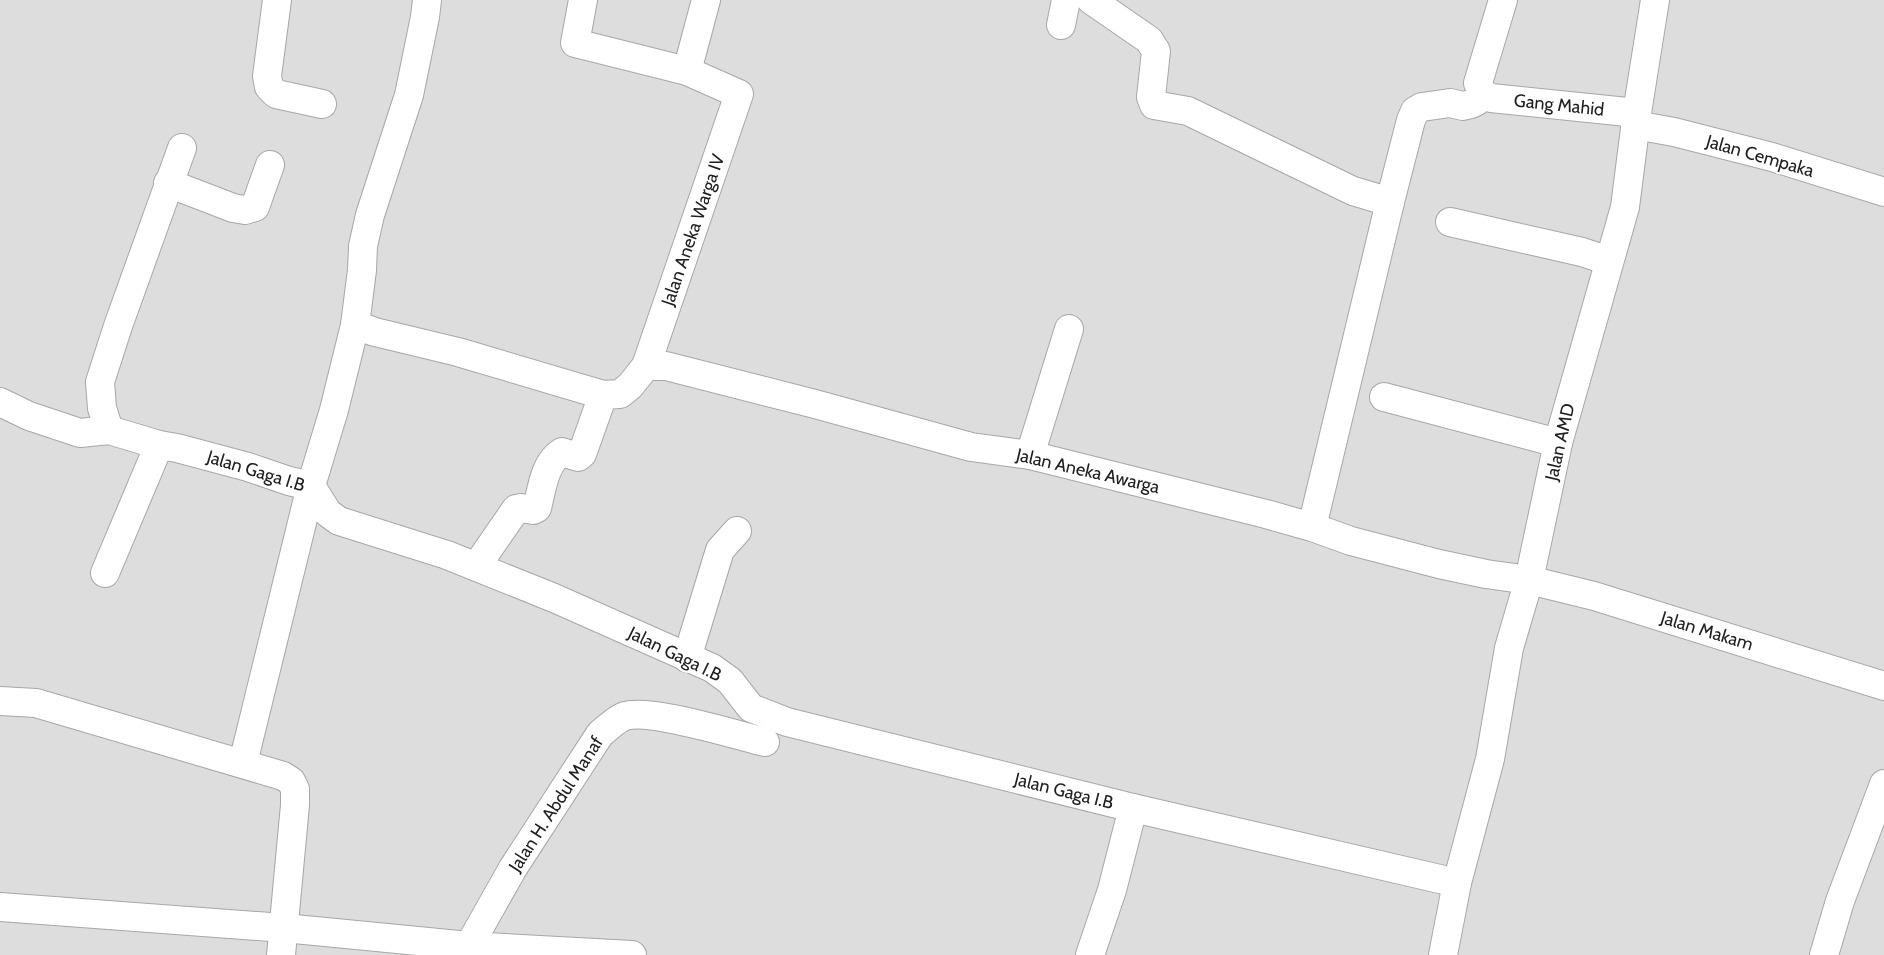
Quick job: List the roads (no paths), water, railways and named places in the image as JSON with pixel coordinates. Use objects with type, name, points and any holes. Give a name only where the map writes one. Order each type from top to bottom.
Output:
[{"type":"street","points":[[277,0],[267,76],[269,86],[276,94],[322,104]]},
{"type":"street","points":[[243,763],[311,486],[334,410],[355,326],[363,246],[370,215],[409,95],[427,0]]},
{"type":"street","points":[[583,0],[574,43],[687,71],[706,0]]},
{"type":"street","points":[[1090,0],[1149,40],[1156,51],[1151,97],[1154,105],[1188,111],[1353,191],[1390,202]]},
{"type":"street","points":[[1312,526],[1390,202],[1415,111],[1422,107],[1450,103],[1463,106],[1477,101],[1482,93],[1478,83],[1503,0]]},
{"type":"street","name":"Jalan AMD","points":[[1443,955],[1457,883],[1490,759],[1508,648],[1529,580],[1558,443],[1625,207],[1636,119],[1655,0]]},
{"type":"street","name":"Jalan Aneka Warga IV","points":[[603,395],[620,394],[630,386],[646,366],[740,94],[687,71]]},
{"type":"street","name":"Gang Mahid","points":[[1482,93],[1491,98],[1636,119]]},
{"type":"street","name":"Jalan Cempaka","points":[[1636,119],[1674,132],[1772,157],[1884,192]]},
{"type":"street","points":[[108,430],[102,408],[100,382],[168,183],[182,148]]},
{"type":"street","points":[[168,183],[233,208],[245,210],[255,207],[270,166]]},
{"type":"street","points":[[1450,222],[1582,252],[1609,261]]},
{"type":"street","points":[[355,326],[458,352],[603,395],[582,454],[578,457],[562,452],[556,456],[547,470],[537,508],[533,510],[516,509],[476,566]]},
{"type":"street","points":[[1030,455],[1069,329]]},
{"type":"street","name":"Jalan Aneka Awarga","points":[[646,366],[666,366],[815,404],[971,447],[1030,455],[1312,526],[1351,541],[1439,564],[1486,574],[1529,580]]},
{"type":"street","points":[[1384,397],[1558,443]]},
{"type":"street","name":"Jalan Gaga I.B","points":[[0,402],[29,416],[80,434],[108,430],[239,464],[289,481],[311,486],[328,513],[339,521],[476,566],[554,598],[687,658],[730,681],[750,708],[774,718],[1133,808],[1457,883]]},
{"type":"street","points":[[105,573],[160,445]]},
{"type":"street","points":[[687,658],[720,550],[737,531]]},
{"type":"street","name":"Jalan Makam","points":[[1529,580],[1594,596],[1884,686]]},
{"type":"street","points":[[0,701],[36,703],[243,763],[283,776],[291,781],[295,789],[281,955]]},
{"type":"street","name":"Jalan H. Abdul Manaf","points":[[469,946],[519,860],[600,734],[614,722],[625,716],[646,714],[765,742]]},
{"type":"street","points":[[1824,955],[1840,901],[1884,784]]},
{"type":"street","points":[[1090,955],[1112,890],[1133,808]]},
{"type":"street","points":[[0,907],[284,928],[469,946],[632,955]]}]
